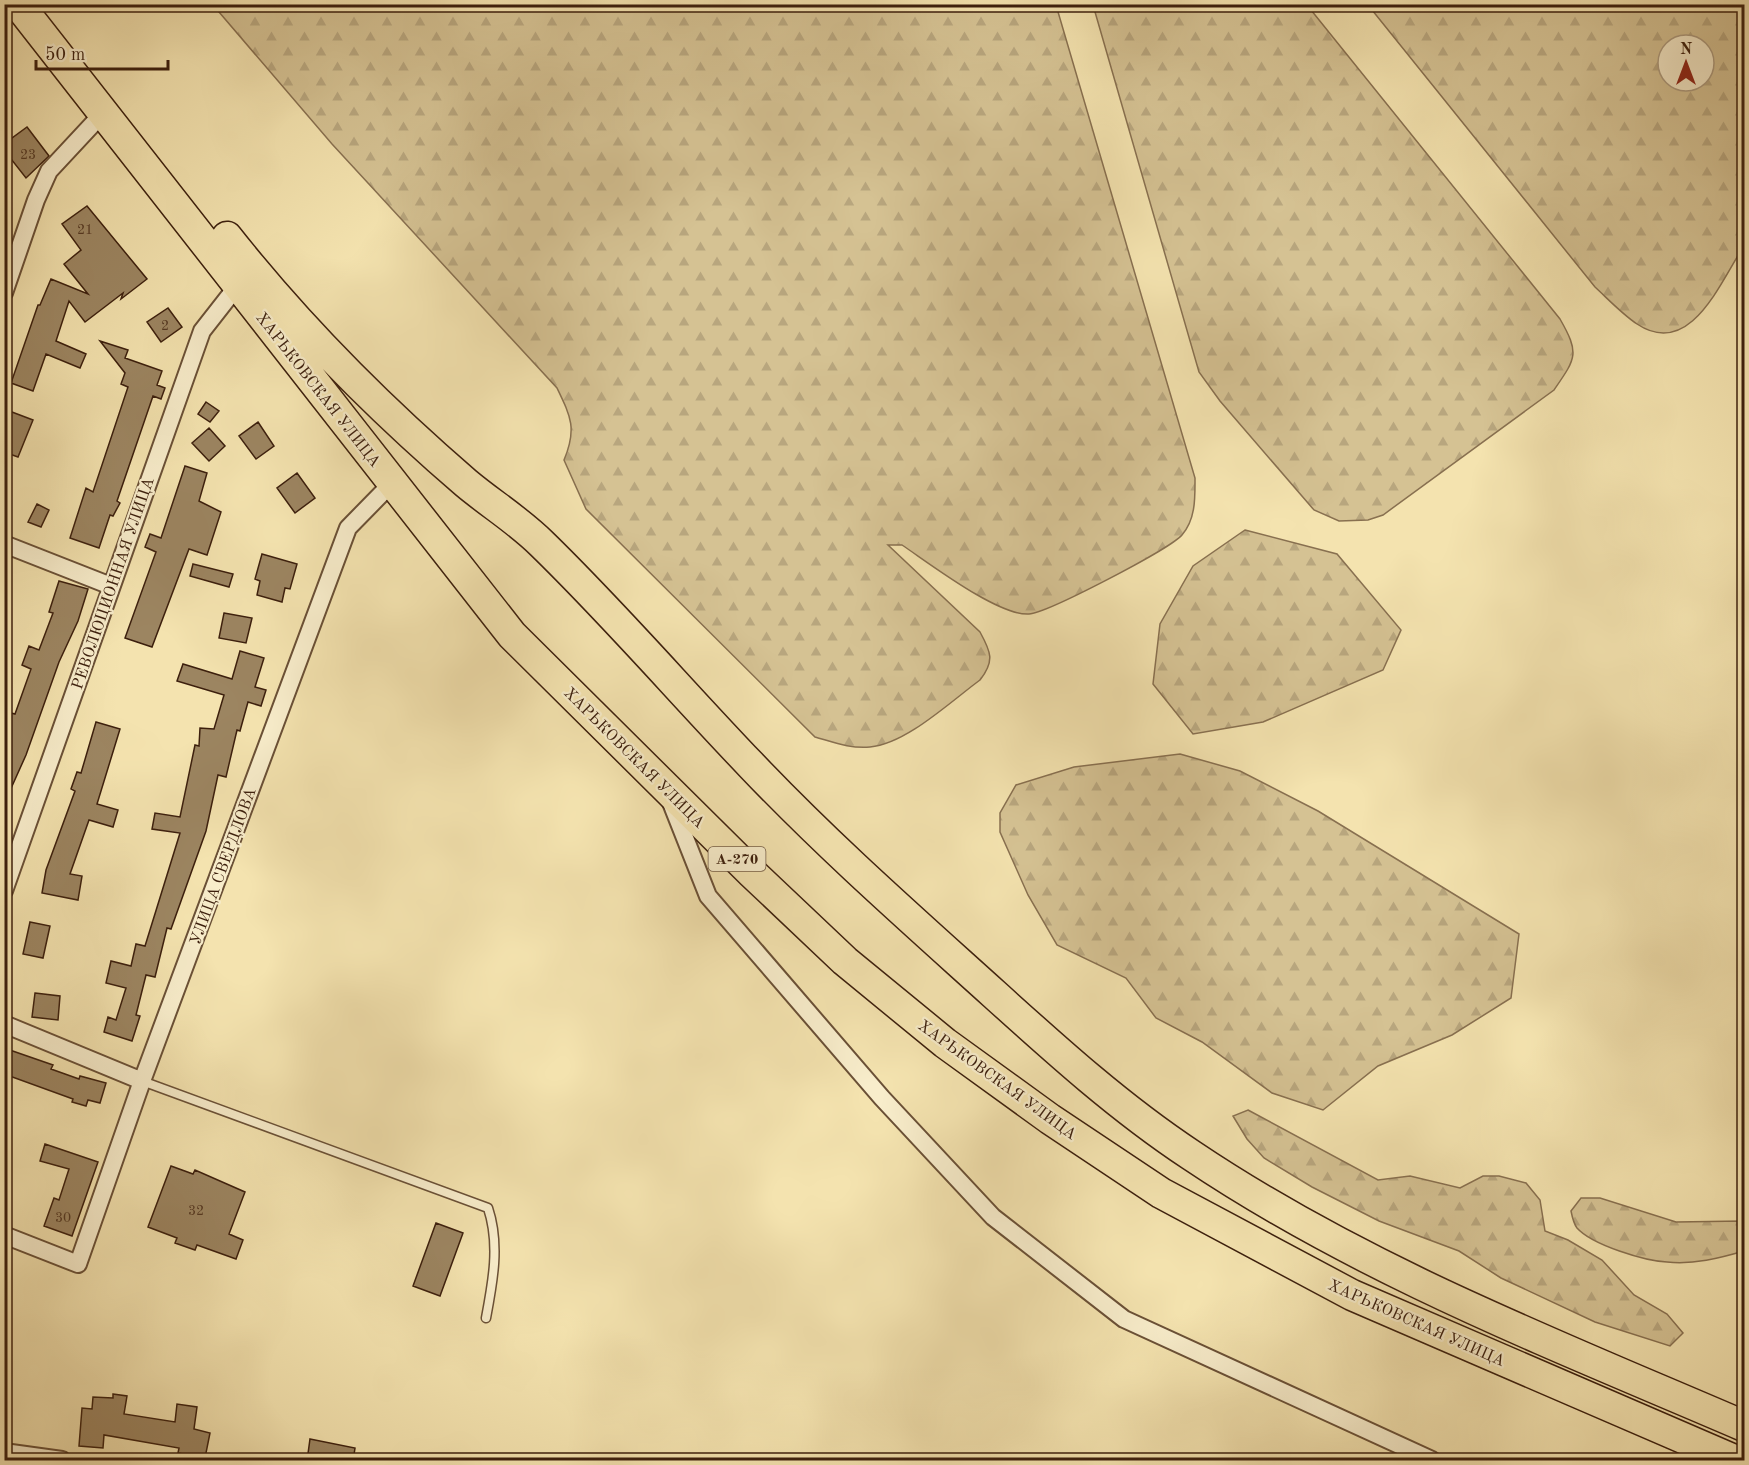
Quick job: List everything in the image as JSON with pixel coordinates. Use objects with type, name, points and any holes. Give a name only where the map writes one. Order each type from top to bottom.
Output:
[{"type":"highway","name":"ХАРЬКОВСКАЯ УЛИЦА","points":[[18,4],[512,635],[845,961],[927,1028],[1050,1119],[1161,1193],[1352,1295],[1734,1461]]},
{"type":"highway","name":"ХАРЬКОВСКАЯ УЛИЦА","points":[[43,4],[251,268],[362,390],[468,485],[538,540],[644,649],[751,765],[854,868],[1084,1075],[1186,1153],[1276,1210],[1380,1266],[1744,1426]]},
{"type":"street","points":[[4,293],[36,200],[49,171],[103,114]]},
{"type":"street","name":"РЕВОЛЮЦИОННАЯ УЛИЦА","points":[[4,891],[201,332],[238,285]]},
{"type":"street","name":"УЛИЦА СВЕРДЛОВА","points":[[4,1235],[78,1264],[142,1081],[348,528],[392,483]]},
{"type":"street","points":[[4,544],[111,586]]},
{"type":"street","points":[[664,785],[708,896],[882,1098],[993,1217],[1124,1319],[1432,1461]]},
{"type":"street","points":[[4,1024],[142,1081]]},
{"type":"street","points":[[4,1452],[62,1461]]},
{"type":"lane","points":[[142,1081],[488,1208],[495,1229],[494,1277],[486,1318]]},
{"type":"green space","points":[[213,5],[1056,5],[1195,478],[1194,508],[1187,529],[1173,542],[1133,566],[1059,603],[1029,614],[1000,607],[982,598],[902,545],[888,545],[980,632],[989,651],[988,667],[980,680],[927,721],[884,744],[856,747],[815,737],[586,509],[564,460],[570,440],[571,423],[557,388],[332,144]]},
{"type":"green space","points":[[1093,5],[1307,5],[1560,319],[1571,340],[1573,356],[1554,390],[1383,515],[1368,520],[1339,521],[1314,510],[1220,401],[1199,372]]},
{"type":"green space","points":[[1368,5],[1744,5],[1744,246],[1714,295],[1689,324],[1673,332],[1656,332],[1637,324],[1595,287]]},
{"type":"green space","points":[[1245,530],[1337,554],[1401,630],[1383,670],[1263,722],[1193,734],[1153,684],[1160,624],[1193,566]]},
{"type":"green space","points":[[1180,754],[1240,771],[1318,811],[1519,934],[1511,998],[1452,1035],[1378,1066],[1323,1110],[1272,1093],[1202,1042],[1156,1018],[1126,978],[1057,945],[1028,895],[1000,832],[1000,813],[1016,785],[1074,767]]},
{"type":"green space","points":[[1248,1110],[1378,1180],[1410,1176],[1460,1188],[1483,1176],[1499,1176],[1526,1183],[1540,1200],[1545,1231],[1568,1240],[1602,1260],[1634,1295],[1667,1314],[1683,1333],[1670,1346],[1595,1322],[1501,1278],[1459,1251],[1379,1221],[1312,1187],[1264,1158],[1247,1139],[1233,1116]]},
{"type":"green space","points":[[1581,1198],[1600,1198],[1676,1222],[1742,1221],[1744,1223],[1744,1251],[1706,1260],[1677,1263],[1646,1259],[1619,1251],[1594,1240],[1577,1228],[1571,1211]]},
{"type":"building","points":[[27,127],[49,156],[26,178],[4,150],[4,144]]},
{"type":"building","points":[[87,206],[147,279],[121,299],[123,293],[85,322],[69,301],[56,341],[86,354],[80,368],[46,354],[33,391],[11,383],[38,305],[51,279],[88,294],[64,264],[81,250],[62,224]]},
{"type":"building","points":[[168,308],[182,327],[161,342],[147,322]]},
{"type":"building","points":[[100,341],[128,350],[125,358],[162,371],[157,385],[165,388],[161,399],[153,396],[117,501],[120,503],[113,516],[110,515],[99,548],[70,538],[86,488],[93,492],[128,387],[121,384],[125,373]]},
{"type":"building","points":[[206,402],[219,411],[210,422],[198,414]]},
{"type":"building","points":[[4,409],[33,420],[18,457],[4,452]]},
{"type":"building","points":[[258,422],[274,446],[256,459],[239,436]]},
{"type":"building","points":[[209,428],[225,446],[209,461],[192,443]]},
{"type":"building","points":[[185,466],[207,473],[199,501],[221,512],[207,555],[189,549],[152,647],[125,638],[156,552],[145,547],[150,534],[161,538]]},
{"type":"building","points":[[297,473],[315,498],[295,513],[277,488]]},
{"type":"building","points":[[37,504],[49,510],[41,527],[28,522]]},
{"type":"building","points":[[262,554],[297,564],[290,589],[285,588],[282,602],[257,595],[260,581],[255,579]]},
{"type":"building","points":[[193,564],[233,574],[229,587],[190,576]]},
{"type":"building","points":[[59,581],[88,589],[78,621],[59,662],[26,755],[4,804],[4,731],[11,713],[15,714],[31,669],[22,665],[29,646],[39,650],[53,613],[49,612]]},
{"type":"building","points":[[224,613],[252,618],[246,643],[219,638]]},
{"type":"building","points":[[240,651],[264,658],[255,687],[266,690],[261,706],[248,702],[240,731],[237,730],[226,777],[218,775],[206,831],[171,929],[167,928],[155,977],[146,975],[136,1015],[140,1016],[132,1041],[104,1032],[108,1017],[116,1020],[126,988],[106,983],[111,961],[131,966],[136,944],[145,946],[180,833],[152,829],[155,813],[180,817],[195,745],[199,746],[200,728],[214,729],[224,695],[177,681],[183,664],[232,679]]},
{"type":"building","points":[[96,722],[120,729],[97,804],[118,810],[113,827],[89,820],[70,874],[82,876],[78,900],[42,893],[46,870],[75,791],[71,789],[77,772],[81,773]]},
{"type":"building","points":[[30,922],[50,926],[43,958],[23,954]]},
{"type":"building","points":[[35,993],[60,996],[58,1020],[32,1017]]},
{"type":"building","points":[[4,1048],[53,1065],[51,1069],[79,1079],[80,1076],[106,1083],[100,1103],[88,1100],[86,1106],[72,1102],[73,1099],[4,1074]]},
{"type":"building","points":[[45,1144],[98,1162],[72,1236],[44,1226],[54,1198],[59,1200],[69,1169],[40,1161]]},
{"type":"building","points":[[171,1166],[193,1174],[195,1170],[245,1192],[229,1234],[243,1240],[236,1259],[197,1245],[195,1250],[175,1243],[177,1238],[148,1227]]},
{"type":"building","points":[[436,1223],[463,1233],[440,1296],[413,1286]]},
{"type":"building","points":[[113,1394],[127,1396],[124,1414],[175,1422],[177,1404],[197,1407],[194,1429],[210,1433],[205,1458],[178,1453],[179,1448],[104,1435],[103,1448],[79,1446],[82,1408],[92,1409],[93,1397],[113,1398]]},
{"type":"building","points":[[310,1439],[355,1448],[353,1461],[307,1461]]}]
